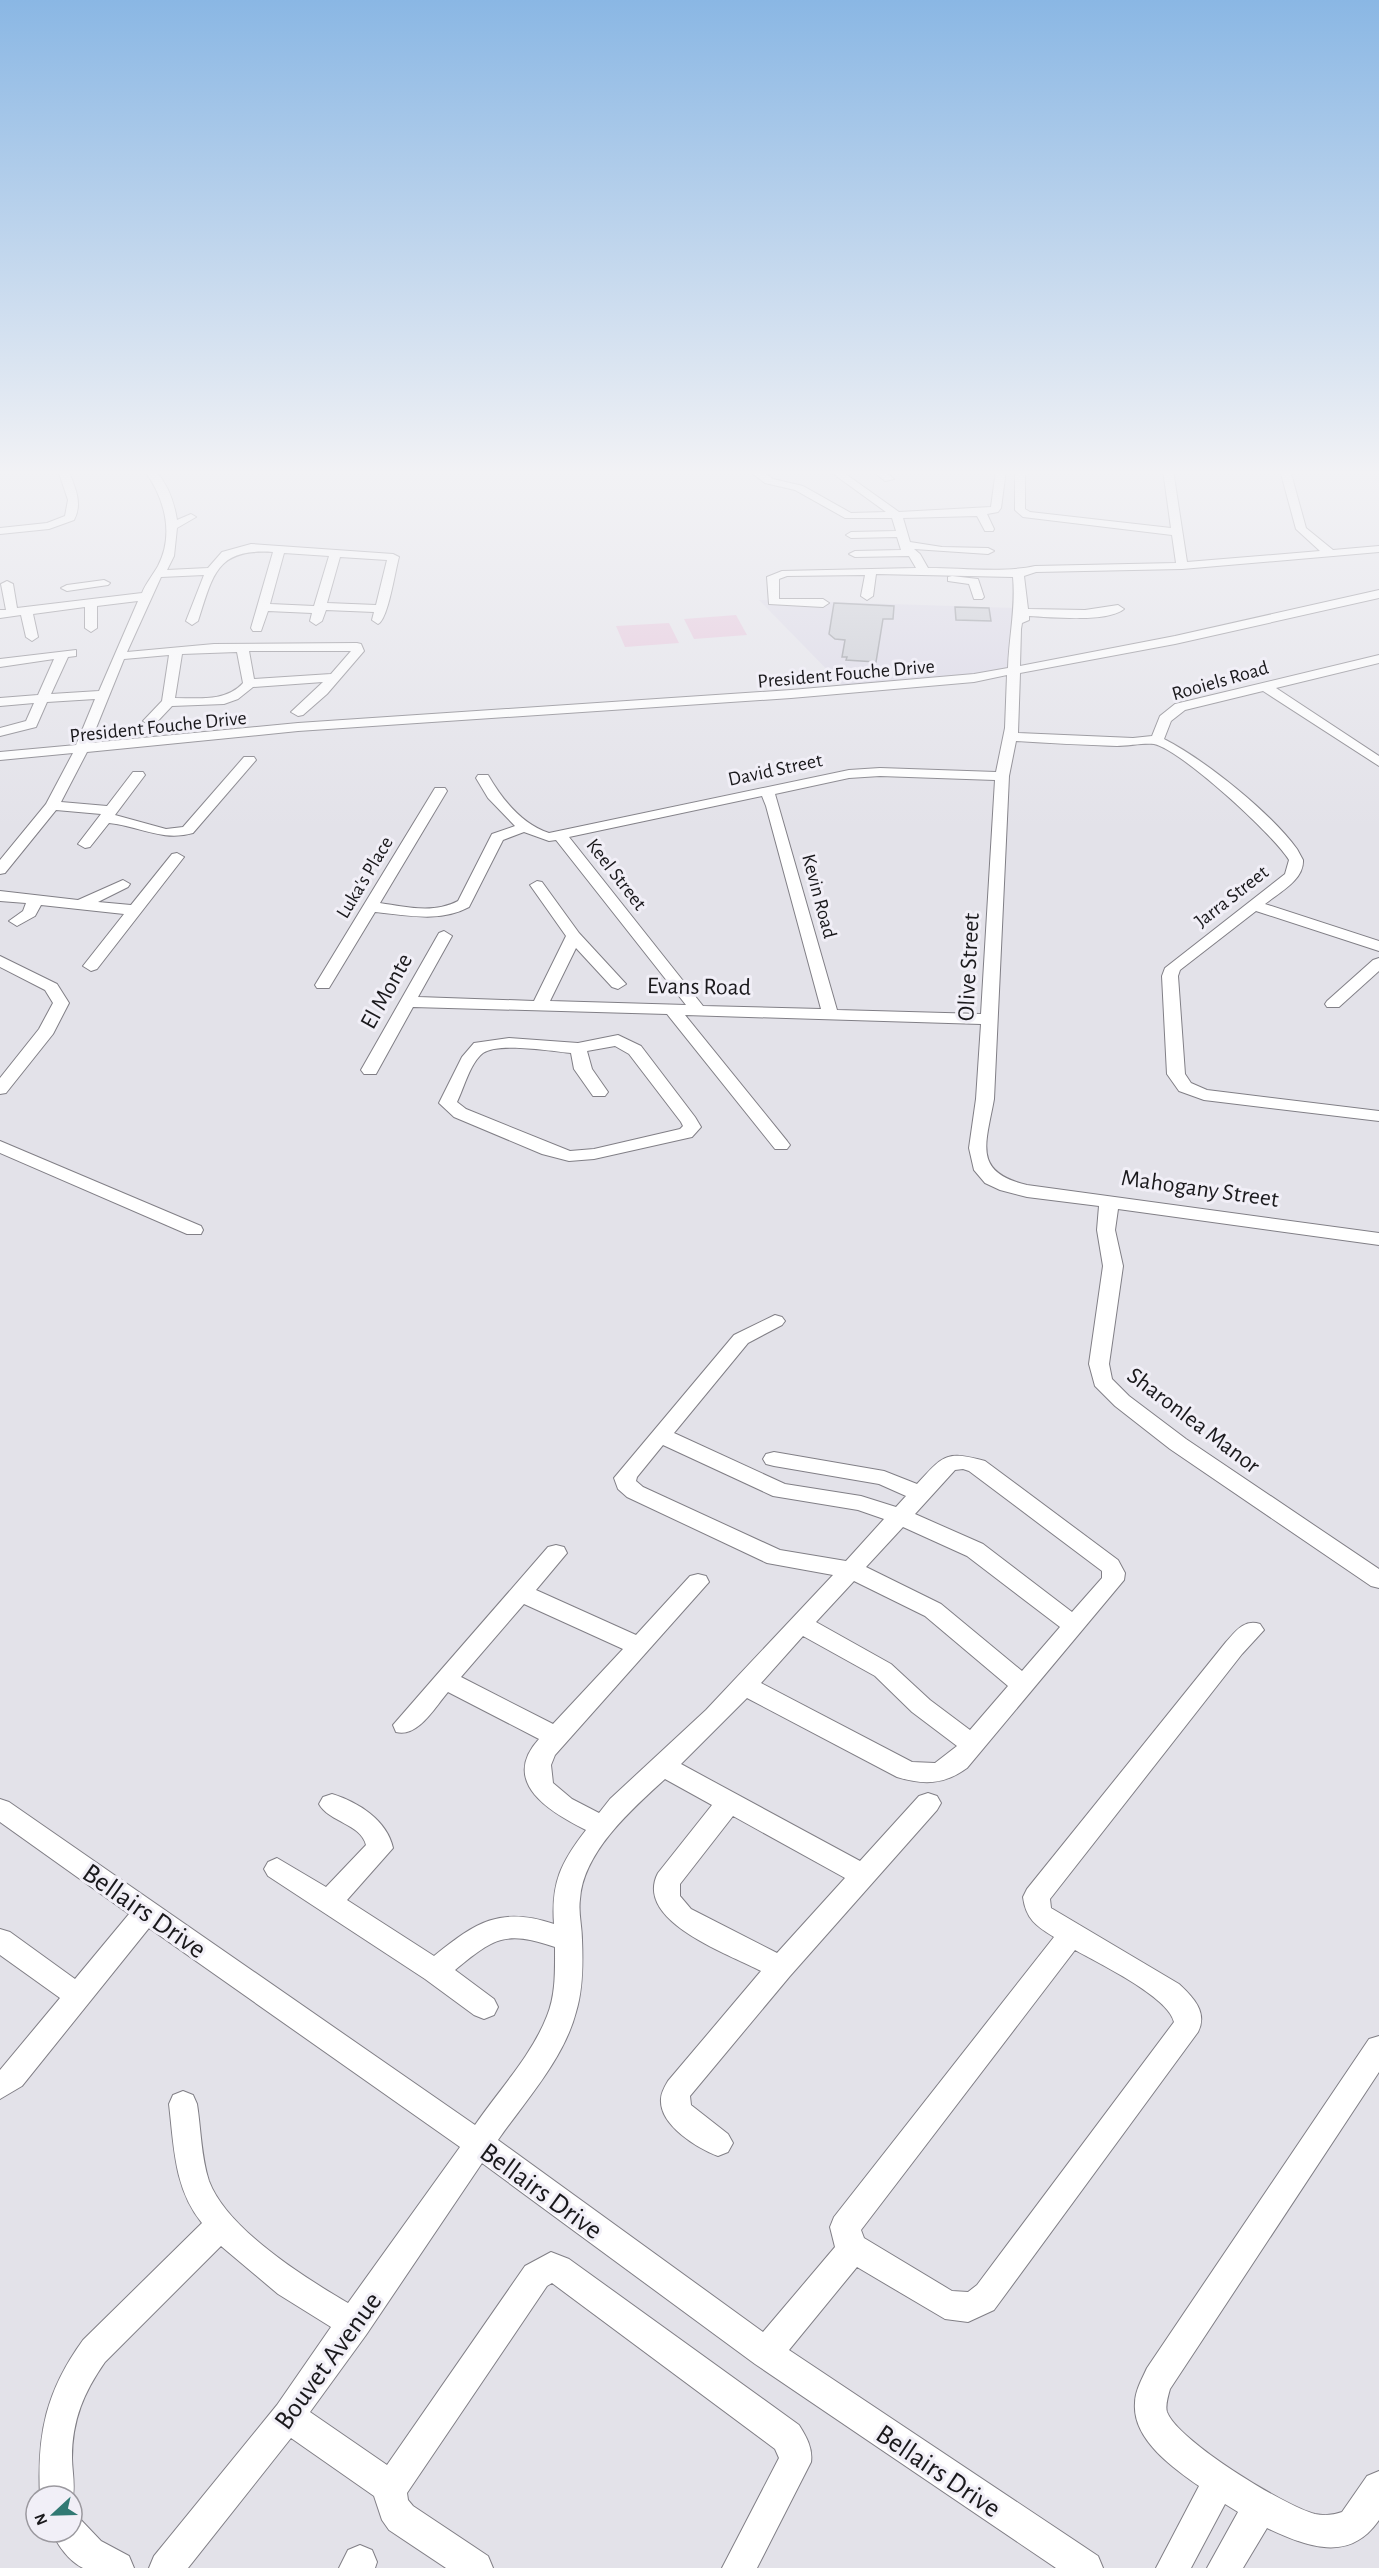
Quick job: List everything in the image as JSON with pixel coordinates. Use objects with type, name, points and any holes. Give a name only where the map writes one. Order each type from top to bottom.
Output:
[{"type":"street","points":[[7,590],[6,613],[148,596]]},
{"type":"street","points":[[68,590],[72,606]]},
{"type":"street","points":[[0,870],[52,806],[81,750],[119,656],[151,590]]},
{"type":"street","points":[[192,621],[203,590]]},
{"type":"street","points":[[257,628],[268,590]]},
{"type":"street","points":[[319,612],[325,590]]},
{"type":"street","points":[[263,607],[380,615],[386,590]]},
{"type":"street","points":[[773,590],[773,602],[823,603]]},
{"type":"street","points":[[867,596],[868,590]]},
{"type":"street","points":[[977,590],[978,597]]},
{"type":"street","name":"Olive Street","points":[[1012,732],[1019,720],[1024,698],[1019,649],[1019,590]]},
{"type":"street","points":[[975,679],[1007,663],[1019,649],[1037,659],[1067,664],[1379,594]]},
{"type":"street","points":[[91,603],[91,628]]},
{"type":"street","points":[[1020,610],[1085,614],[1118,609]]},
{"type":"street","points":[[26,611],[33,638]]},
{"type":"street","points":[[119,656],[242,648],[357,647],[358,651],[309,705],[298,712]]},
{"type":"street","points":[[168,702],[232,698],[243,692],[249,683],[242,648]]},
{"type":"street","points":[[150,721],[168,702],[176,651]]},
{"type":"street","points":[[0,663],[68,654],[31,724],[0,732]]},
{"type":"street","name":"Rooiels Road","points":[[1157,741],[1165,718],[1174,710],[1379,659]]},
{"type":"street","name":"President Fouche Drive","points":[[81,750],[145,741],[320,727],[783,698],[975,679],[1023,673],[1067,664]]},
{"type":"street","name":"Olive Street","points":[[1014,1188],[988,1177],[977,1162],[985,1099],[1002,776],[1012,732],[1011,719],[1015,697],[1023,673]]},
{"type":"street","points":[[249,683],[333,678]]},
{"type":"street","points":[[865,688],[881,679]]},
{"type":"street","points":[[975,679],[1000,686],[1015,697]]},
{"type":"street","name":"President Fouche Drive","points":[[515,714],[975,679]]},
{"type":"street","points":[[1265,686],[1379,762]]},
{"type":"street","points":[[0,702],[104,694]]},
{"type":"street","points":[[91,725],[105,742],[145,741]]},
{"type":"street","points":[[0,758],[66,743],[91,725]]},
{"type":"street","name":"President Fouche Drive","points":[[0,758],[259,736],[320,727]]},
{"type":"street","points":[[1012,732],[1134,742],[1157,741]]},
{"type":"street","name":"Jarra Street","points":[[1157,741],[1205,774],[1263,819],[1291,851],[1296,863],[1294,873],[1173,968],[1170,976],[1176,1074],[1179,1081],[1185,1087],[1204,1095],[1379,1116]]},
{"type":"street","points":[[52,806],[108,814],[156,832],[175,833],[188,830],[249,760]]},
{"type":"street","name":"David Street","points":[[560,835],[766,790],[865,772],[1002,776]]},
{"type":"street","points":[[85,844],[138,775]]},
{"type":"street","name":"Keel Street","points":[[485,783],[525,827],[537,835],[560,835],[699,1011]]},
{"type":"street","name":"Kevin Road","points":[[766,790],[773,806],[830,1013]]},
{"type":"street","name":"Luka's Place","points":[[323,985],[440,791]]},
{"type":"street","points":[[371,907],[435,912],[459,908],[464,904],[498,837],[525,827]]},
{"type":"street","points":[[90,966],[177,857]]},
{"type":"street","points":[[81,904],[123,884]]},
{"type":"street","points":[[537,885],[574,936],[618,984]]},
{"type":"street","points":[[0,896],[134,910]]},
{"type":"street","points":[[17,921],[30,913],[35,900]]},
{"type":"street","points":[[1254,905],[1379,946]]},
{"type":"street","name":"El Monte","points":[[370,1070],[444,936]]},
{"type":"street","points":[[539,1007],[574,936]]},
{"type":"street","points":[[0,1089],[47,1029],[61,1003],[51,987],[1,961]]},
{"type":"street","points":[[1333,1004],[1379,963]]},
{"type":"street","name":"Evans Road","points":[[409,1002],[988,1019]]},
{"type":"street","points":[[618,1040],[622,1009]]},
{"type":"street","points":[[672,1010],[781,1144]]},
{"type":"street","points":[[618,1040],[634,1050],[689,1121],[692,1127],[686,1133],[594,1154],[570,1156],[548,1150],[460,1113],[448,1102],[470,1057],[480,1047],[509,1043],[578,1048],[618,1040]]},
{"type":"street","points":[[578,1048],[583,1069],[599,1092]]},
{"type":"street","points":[[0,1146],[194,1230]]},
{"type":"street","name":"Mahogany Street","points":[[1014,1188],[1379,1239]]},
{"type":"street","name":"Sharonlea Manor","points":[[1109,1201],[1106,1230],[1113,1266],[1099,1364],[1102,1381],[1122,1401],[1178,1444],[1379,1580]]},
{"type":"street","points":[[775,1321],[741,1339],[625,1478],[626,1484],[635,1492],[775,1557],[852,1569],[933,1610],[1023,1685]]},
{"type":"street","points":[[660,1435],[743,1476],[781,1491],[861,1503],[901,1517],[975,1550],[1026,1591],[1074,1625],[972,1744],[945,1771],[929,1776],[906,1770],[744,1685]]},
{"type":"street","points":[[774,1459],[884,1478],[922,1495]]},
{"type":"street","name":"Bouvet Avenue","points":[[165,2568],[288,2416],[355,2324],[549,2043],[562,2013],[568,1984],[569,1940],[566,1901],[568,1881],[578,1860],[602,1826],[744,1685],[922,1495],[949,1463],[963,1462],[977,1466],[1110,1566],[1114,1573],[1113,1580],[1074,1625]]},
{"type":"street","points":[[405,1725],[556,1553]]},
{"type":"street","points":[[602,1826],[562,1806],[545,1792],[535,1775],[536,1763],[556,1737],[698,1582]]},
{"type":"street","points":[[521,1593],[639,1646]]},
{"type":"street","points":[[801,1624],[883,1670],[921,1706],[972,1744]]},
{"type":"street","points":[[1071,1935],[847,2222],[844,2233],[853,2248],[945,2304],[957,2308],[978,2304],[995,2286],[1184,2032],[1189,2015],[1178,2000],[1071,1935],[1038,1910],[1036,1897],[1039,1889],[1234,1648],[1252,1630]]},
{"type":"street","points":[[445,1680],[556,1737]]},
{"type":"street","points":[[663,1766],[864,1876]]},
{"type":"street","points":[[729,1802],[667,1881],[667,1899],[682,1917],[780,1968]]},
{"type":"street","points":[[718,2143],[683,2116],[676,2108],[675,2096],[780,1968],[928,1803]]},
{"type":"street","points":[[328,1901],[380,1848],[380,1842],[373,1830],[332,1804]]},
{"type":"street","name":"Bellairs Drive","points":[[0,1809],[478,2143],[766,2353],[926,2463],[1086,2568]]},
{"type":"street","points":[[277,1869],[435,1971],[484,2007]]},
{"type":"street","points":[[0,2086],[12,2077],[147,1911]]},
{"type":"street","points":[[435,1971],[482,1934],[507,1926],[525,1926],[569,1940]]},
{"type":"street","points":[[0,1940],[77,1995]]},
{"type":"street","points":[[1379,2048],[1151,2394],[1151,2408],[1155,2423],[1166,2437],[1220,2480],[1261,2506],[1312,2530],[1330,2532],[1349,2527],[1365,2512],[1379,2488]]},
{"type":"street","points":[[183,2104],[198,2189],[208,2207],[222,2224],[280,2278],[310,2299],[355,2324]]},
{"type":"street","points":[[57,2484],[59,2416],[67,2390],[79,2370],[94,2351],[222,2224]]},
{"type":"street","points":[[766,2353],[853,2248]]},
{"type":"street","points":[[476,2568],[401,2518],[393,2509],[390,2499],[392,2488],[396,2477],[536,2276],[551,2267],[558,2269],[759,2416],[787,2437],[794,2446],[797,2454],[795,2462],[739,2568]]},
{"type":"street","points":[[288,2416],[392,2488]]},
{"type":"street","points":[[1173,2568],[1220,2480]]},
{"type":"street","points":[[1224,2568],[1261,2506]]},
{"type":"street","points":[[80,2544],[89,2553],[117,2568]]},
{"type":"shaded area","points":[[759,600],[1016,608],[1019,672],[846,689]]},
{"type":"shaded area","points":[[736,615],[747,635],[694,639],[684,619]]},
{"type":"shaded area","points":[[669,623],[679,643],[625,647],[616,626]]},
{"type":"building","points":[[834,603],[894,606],[893,619],[883,619],[876,662],[846,660],[847,657],[842,657],[845,640],[835,639],[829,634]]},
{"type":"building","points":[[955,607],[989,608],[991,621],[956,620]]}]
